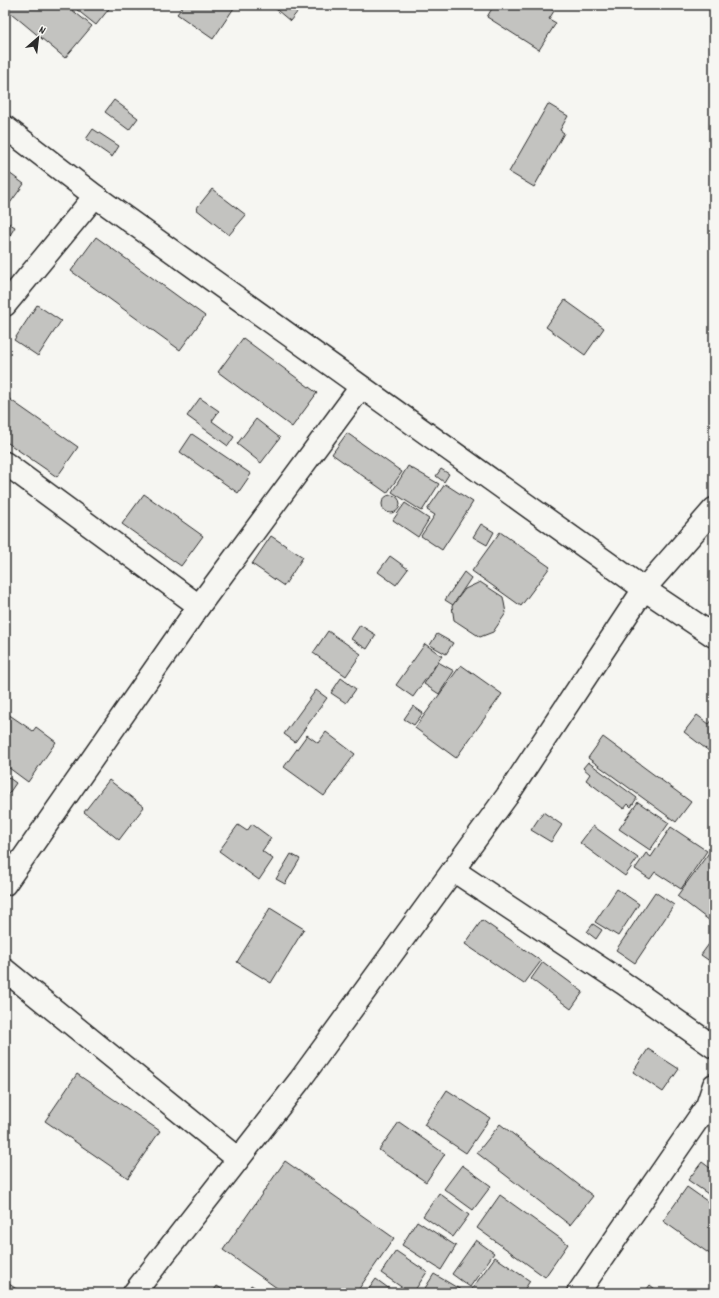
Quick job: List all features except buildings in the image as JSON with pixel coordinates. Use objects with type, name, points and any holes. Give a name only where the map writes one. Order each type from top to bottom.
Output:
[{"type":"street","points":[[5,127],[95,196],[361,387],[644,589],[714,636]]},
{"type":"street","points":[[5,305],[95,196]]},
{"type":"street","points":[[5,884],[199,606],[361,387]]},
{"type":"street","points":[[5,463],[199,606]]},
{"type":"street","points":[[134,1293],[305,1073],[507,796],[644,589],[714,509]]},
{"type":"street","points":[[453,870],[623,983],[714,1047]]},
{"type":"street","points":[[5,970],[238,1159]]},
{"type":"street","points":[[578,1293],[707,1106],[714,1085]]}]
